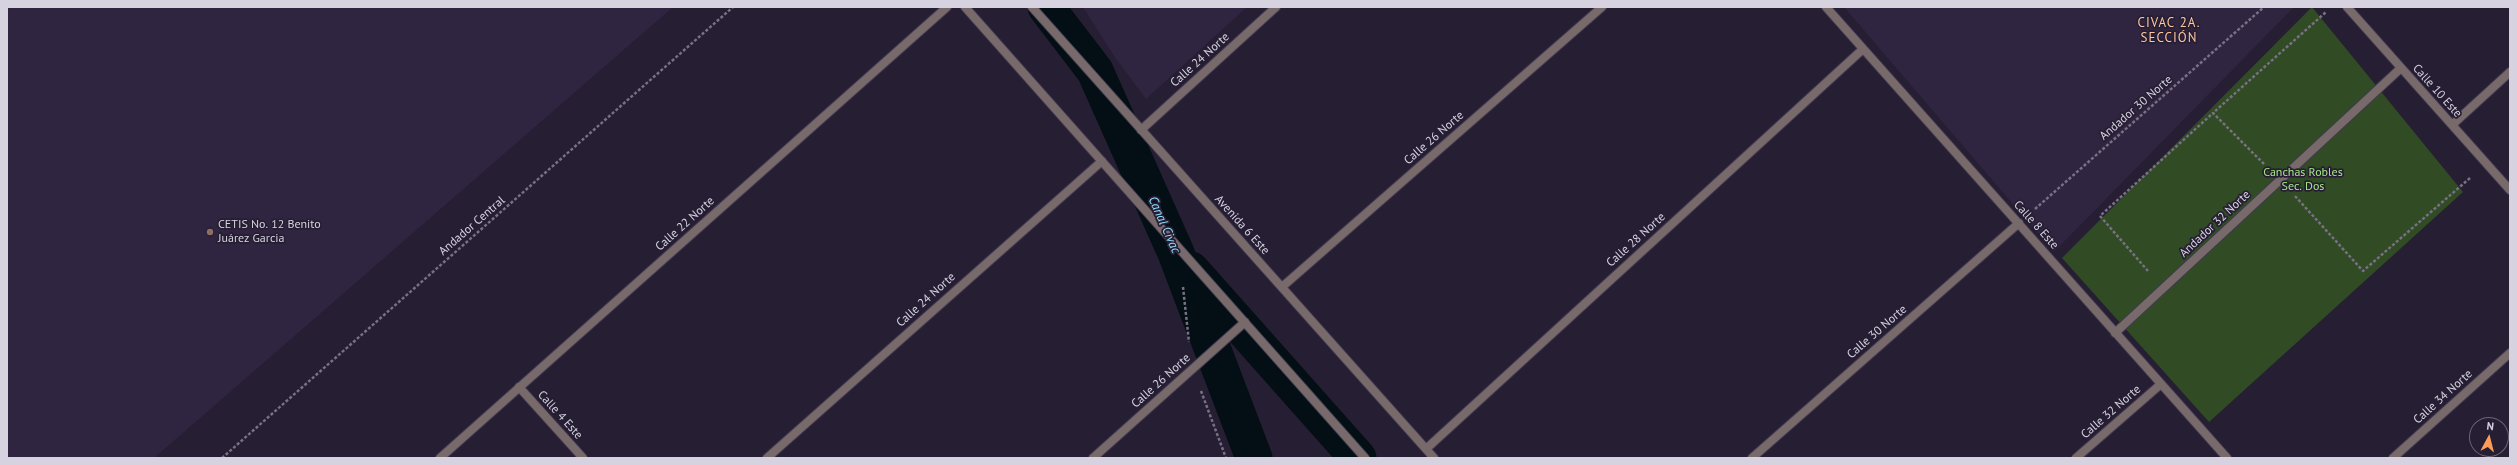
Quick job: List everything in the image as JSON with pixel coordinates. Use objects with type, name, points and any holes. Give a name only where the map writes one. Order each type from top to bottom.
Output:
[{"type":"street","name":"Calle 22 Norte","points":[[440,458],[947,7]]},
{"type":"street","points":[[965,7],[1365,458]]},
{"type":"street","name":"Avenida 6 Este","points":[[1032,7],[1434,458]]},
{"type":"street","name":"Calle 24 Norte","points":[[1141,130],[1276,7]]},
{"type":"street","name":"Calle 26 Norte","points":[[1282,287],[1602,7]]},
{"type":"street","name":"Calle 8 Este","points":[[1826,7],[2227,458]]},
{"type":"street","name":"Calle 10 Este","points":[[2347,7],[2510,190]]},
{"type":"street","name":"Calle 28 Norte","points":[[1426,449],[1863,49]]},
{"type":"street","name":"Andador 32 Norte","points":[[2116,333],[2401,68]]},
{"type":"street","points":[[2452,125],[2510,72]]},
{"type":"street","name":"Calle 24 Norte","points":[[767,458],[1102,161]]},
{"type":"street","name":"Calle 30 Norte","points":[[1752,458],[2019,223]]},
{"type":"street","name":"Calle 26 Norte","points":[[1093,458],[1245,322]]},
{"type":"street","name":"Calle 34 Norte","points":[[2393,458],[2510,353]]},
{"type":"street","name":"Calle 32 Norte","points":[[2076,458],[2161,384]]},
{"type":"street","name":"Calle 4 Este","points":[[519,387],[583,458]]},
{"type":"path","name":"Andador Central","points":[[222,458],[733,7]]},
{"type":"path","name":"Andador 30 Norte","points":[[2019,223],[2264,7]]},
{"type":"path","points":[[2151,275],[2100,216],[2326,12]]},
{"type":"path","points":[[2213,113],[2280,180],[2363,271],[2476,173]]},
{"type":"shaded area","name":"CETIS No. 12 Benito Juárez Garcia","points":[[7,7],[673,7],[154,458],[7,458]]},
{"type":"shaded area","points":[[1083,7],[1247,7],[1146,99],[1114,56]]},
{"type":"shaded area","points":[[1844,7],[2294,7],[2054,252]]},
{"type":"green space","name":"Canchas Robles Sec. Dos","points":[[2312,7],[2463,192],[2209,422],[2062,258]]},
{"type":"waterway","name":"Canal Civac","points":[[1046,7],[1095,71],[1176,253],[1254,458]]},
{"type":"waterway","points":[[1191,270],[1358,458]]},
{"type":"place","name":"CETIS No. 12 Benito Juárez Garcia","points":[[210,232]]},
{"type":"district","name":"CIVAC 2A. SECCIÓN","points":[[2169,30]]}]
